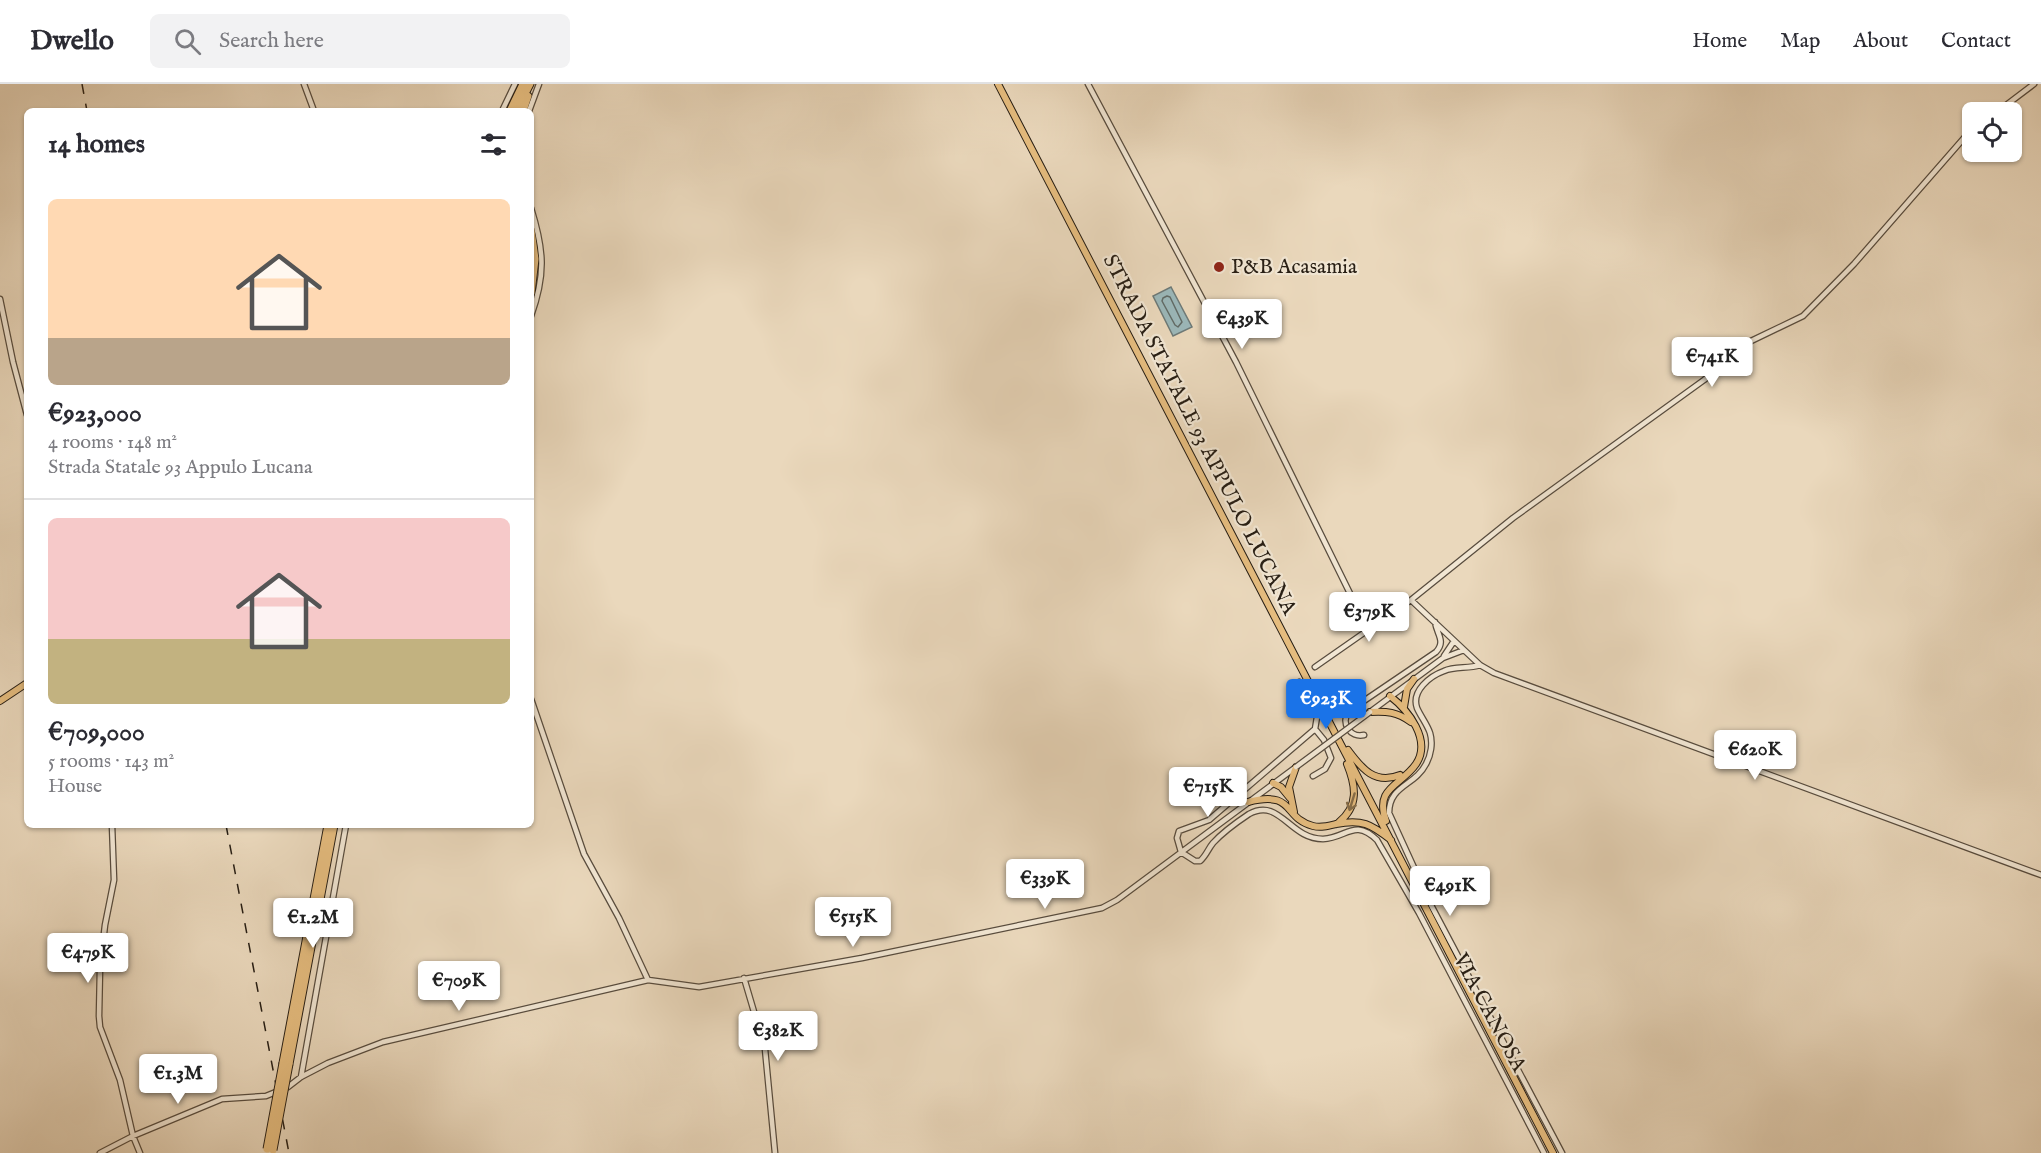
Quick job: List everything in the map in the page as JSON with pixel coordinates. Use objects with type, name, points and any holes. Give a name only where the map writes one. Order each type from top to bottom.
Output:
[{"type":"highway","points":[[511,108],[523,84]]},
{"type":"highway","points":[[518,108],[531,84]]},
{"type":"highway","points":[[525,108],[531,84]]},
{"type":"highway","points":[[534,252],[534,268]]},
{"type":"highway","points":[[270,1151],[327,828]]},
{"type":"highway","points":[[286,1063],[333,828]]},
{"type":"main road","name":"STRADA STATALE 93 APPULO LUCANA","points":[[998,84],[1553,1153]]},
{"type":"main road","points":[[1404,707],[1404,697],[1414,679]]},
{"type":"main road","points":[[0,701],[24,685]]},
{"type":"main road","points":[[1390,696],[1404,707],[1421,743],[1416,765],[1389,788],[1384,798],[1382,810],[1393,841]]},
{"type":"main road","points":[[1390,696],[1398,713]]},
{"type":"main road","points":[[1370,712],[1398,713],[1414,724]]},
{"type":"main road","points":[[1336,736],[1364,772],[1375,777],[1395,777],[1407,773]]},
{"type":"main road","points":[[1336,736],[1354,781],[1355,795],[1352,808],[1336,824]]},
{"type":"main road","points":[[1294,812],[1289,787],[1296,767]]},
{"type":"main road","points":[[1274,783],[1281,787],[1290,798]]},
{"type":"main road","points":[[1274,783],[1283,803]]},
{"type":"main road","points":[[1248,802],[1269,798],[1278,799],[1312,826],[1325,827],[1350,821],[1367,824],[1393,841]]},
{"type":"street","points":[[304,84],[313,108]]},
{"type":"street","points":[[503,108],[515,84]]},
{"type":"street","points":[[530,108],[539,84]]},
{"type":"street","points":[[1088,84],[1236,362],[1368,630]]},
{"type":"street","points":[[2010,102],[2034,84]]},
{"type":"street","points":[[1315,668],[1411,600],[1513,518],[1704,380],[1751,341],[1803,316],[1854,264],[1962,140]]},
{"type":"street","points":[[534,217],[542,254],[539,287],[534,305]]},
{"type":"street","points":[[0,299],[24,402]]},
{"type":"street","points":[[1411,600],[1480,665],[1494,673],[2041,875]]},
{"type":"street","points":[[1364,735],[1355,736],[1350,732],[1345,716],[1441,647],[1442,640],[1436,630],[1435,622]]},
{"type":"street","points":[[1443,658],[1454,641]]},
{"type":"street","points":[[100,1153],[133,1136],[222,1099],[266,1096],[288,1087],[300,1077],[328,1063],[383,1042],[648,980],[699,987],[862,958],[1089,913],[1117,900],[1443,658],[1464,650]]},
{"type":"street","name":"VIA CANOSA","points":[[1480,665],[1446,670],[1427,682],[1416,699],[1416,706],[1430,733],[1431,749],[1418,775],[1396,791],[1391,799],[1389,813],[1432,907],[1562,1153]]},
{"type":"street","points":[[1299,682],[1317,717],[1316,729],[1324,740],[1331,758],[1324,769],[1313,776]]},
{"type":"street","points":[[534,708],[584,854],[619,918],[648,980]]},
{"type":"street","points":[[1181,852],[1177,838],[1179,831],[1209,820],[1316,729]]},
{"type":"street","name":"VIA CANOSA","points":[[1181,852],[1195,861],[1200,861],[1224,833],[1251,814],[1262,810],[1274,811],[1293,828],[1314,837],[1331,837],[1357,829],[1371,834],[1377,840],[1419,913],[1544,1153]]},
{"type":"street","points":[[112,828],[114,880],[105,925],[100,969],[99,1016],[100,1027],[120,1080],[133,1136],[140,1153]]},
{"type":"street","points":[[300,1077],[345,828]]},
{"type":"street","points":[[744,978],[765,1049],[775,1153]]},
{"type":"water","points":[[1171,287],[1192,327],[1173,336],[1153,296]]},
{"type":"railway","points":[[82,84],[86,108]]},
{"type":"railway","points":[[227,828],[289,1153]]},
{"type":"place","name":"P&B Acasamia","points":[[1219,267]]}]
